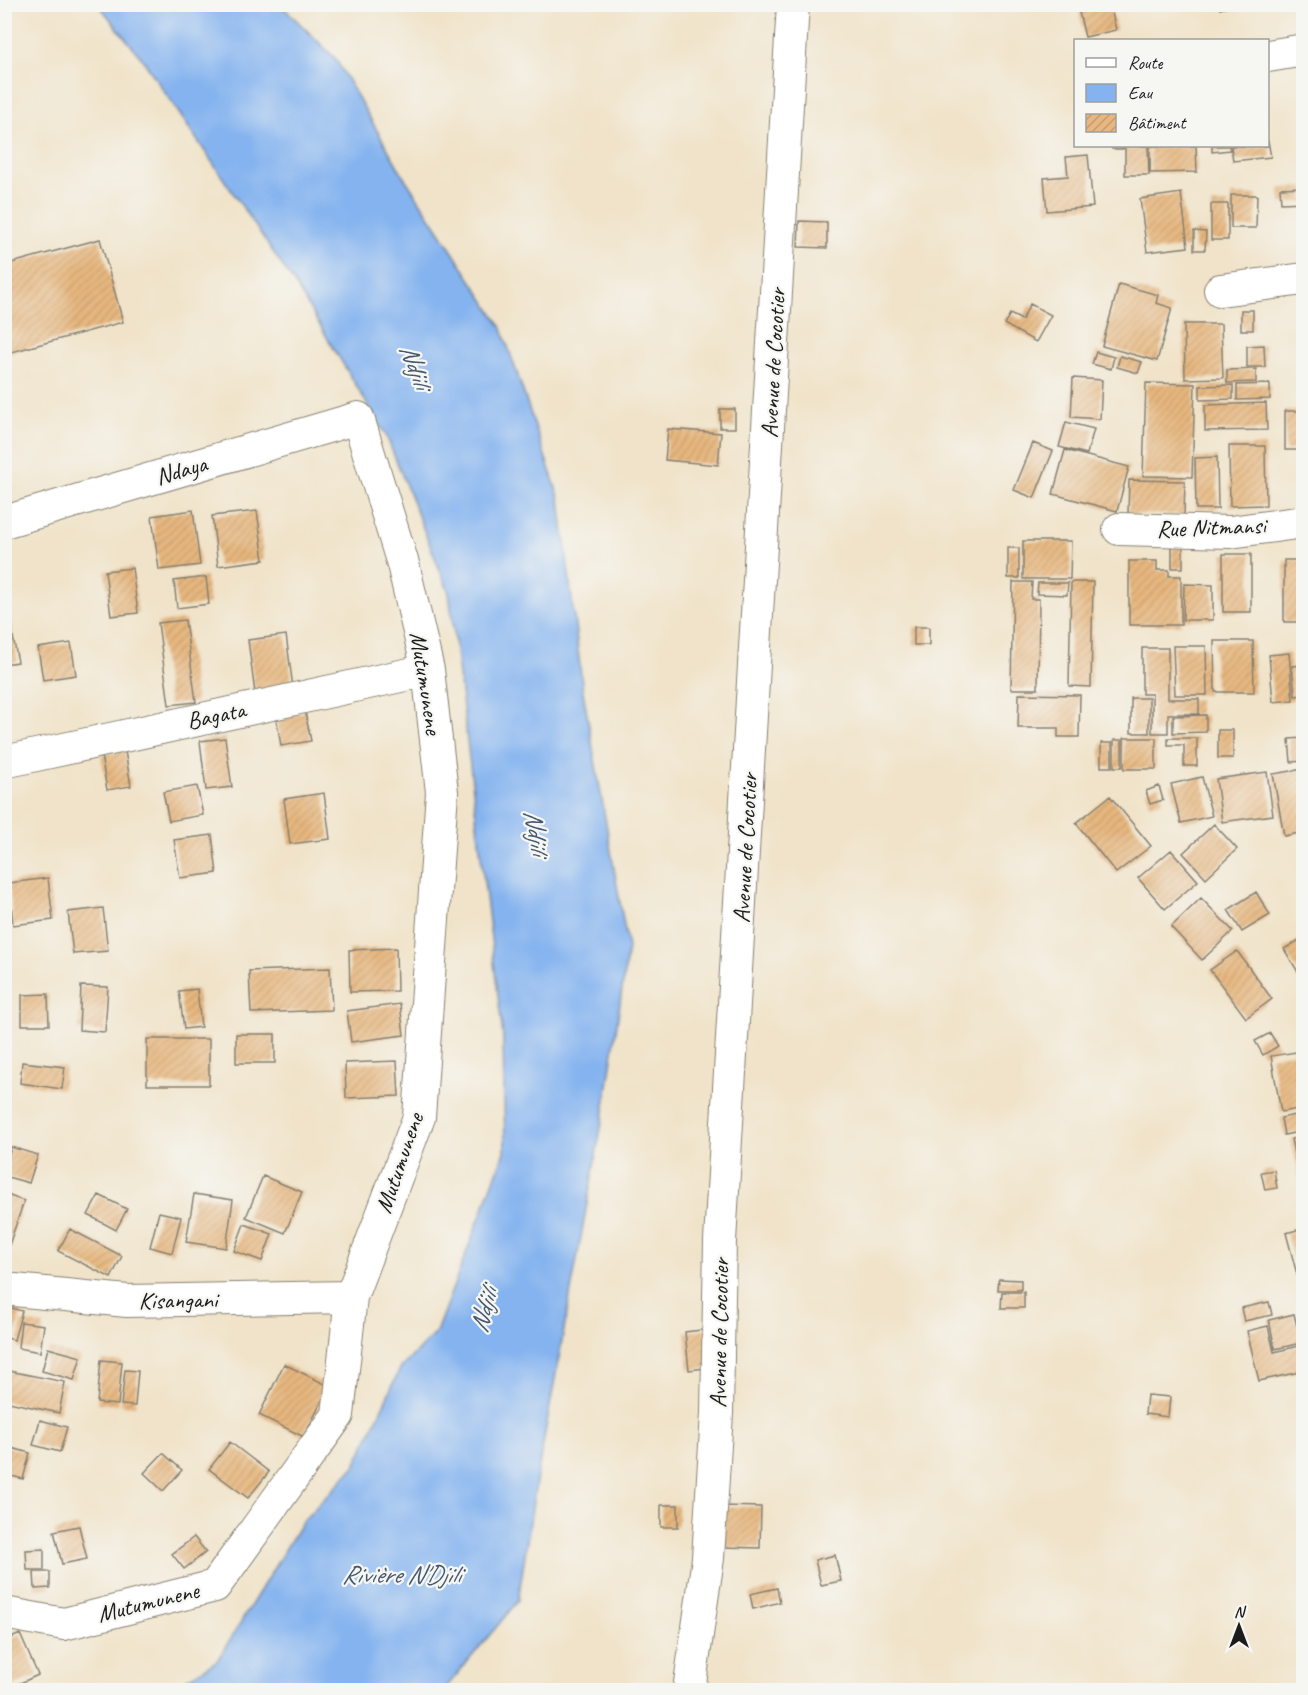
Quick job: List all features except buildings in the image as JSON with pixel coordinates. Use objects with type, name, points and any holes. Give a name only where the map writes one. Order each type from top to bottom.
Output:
[{"type":"street","name":"Avenue de Cocotier","points":[[689,1690],[708,1558],[717,1413],[720,1241],[793,4]]},
{"type":"street","points":[[1269,56],[1304,50]]},
{"type":"street","points":[[1220,290],[1304,279]]},
{"type":"street","name":"Ndaya","points":[[4,522],[358,418]]},
{"type":"street","name":"Mutumunene","points":[[4,1613],[64,1624],[215,1586],[338,1415],[351,1297],[419,1117],[442,792],[428,670],[403,564],[358,418]]},
{"type":"street","name":"Rue Nitmansi","points":[[1119,529],[1230,532],[1304,522]]},
{"type":"street","name":"Bagata","points":[[4,762],[428,670]]},
{"type":"street","name":"Kisangani","points":[[4,1289],[127,1301],[351,1297]]},
{"type":"water","name":"Rivière N'Djili","points":[[99,5],[281,5],[335,58],[404,177],[501,326],[560,500],[583,692],[628,948],[605,1106],[536,1482],[518,1601],[444,1690],[167,1690],[217,1661],[302,1522],[355,1466],[400,1369],[436,1332],[505,1151],[503,1037],[449,593],[386,435],[296,286],[143,60]]},
{"type":"water label","name":"Ndjili","points":[[416,366]]},
{"type":"water label","name":"Ndjili","points":[[537,832]]},
{"type":"water label","name":"Ndjili","points":[[483,1310]]}]
